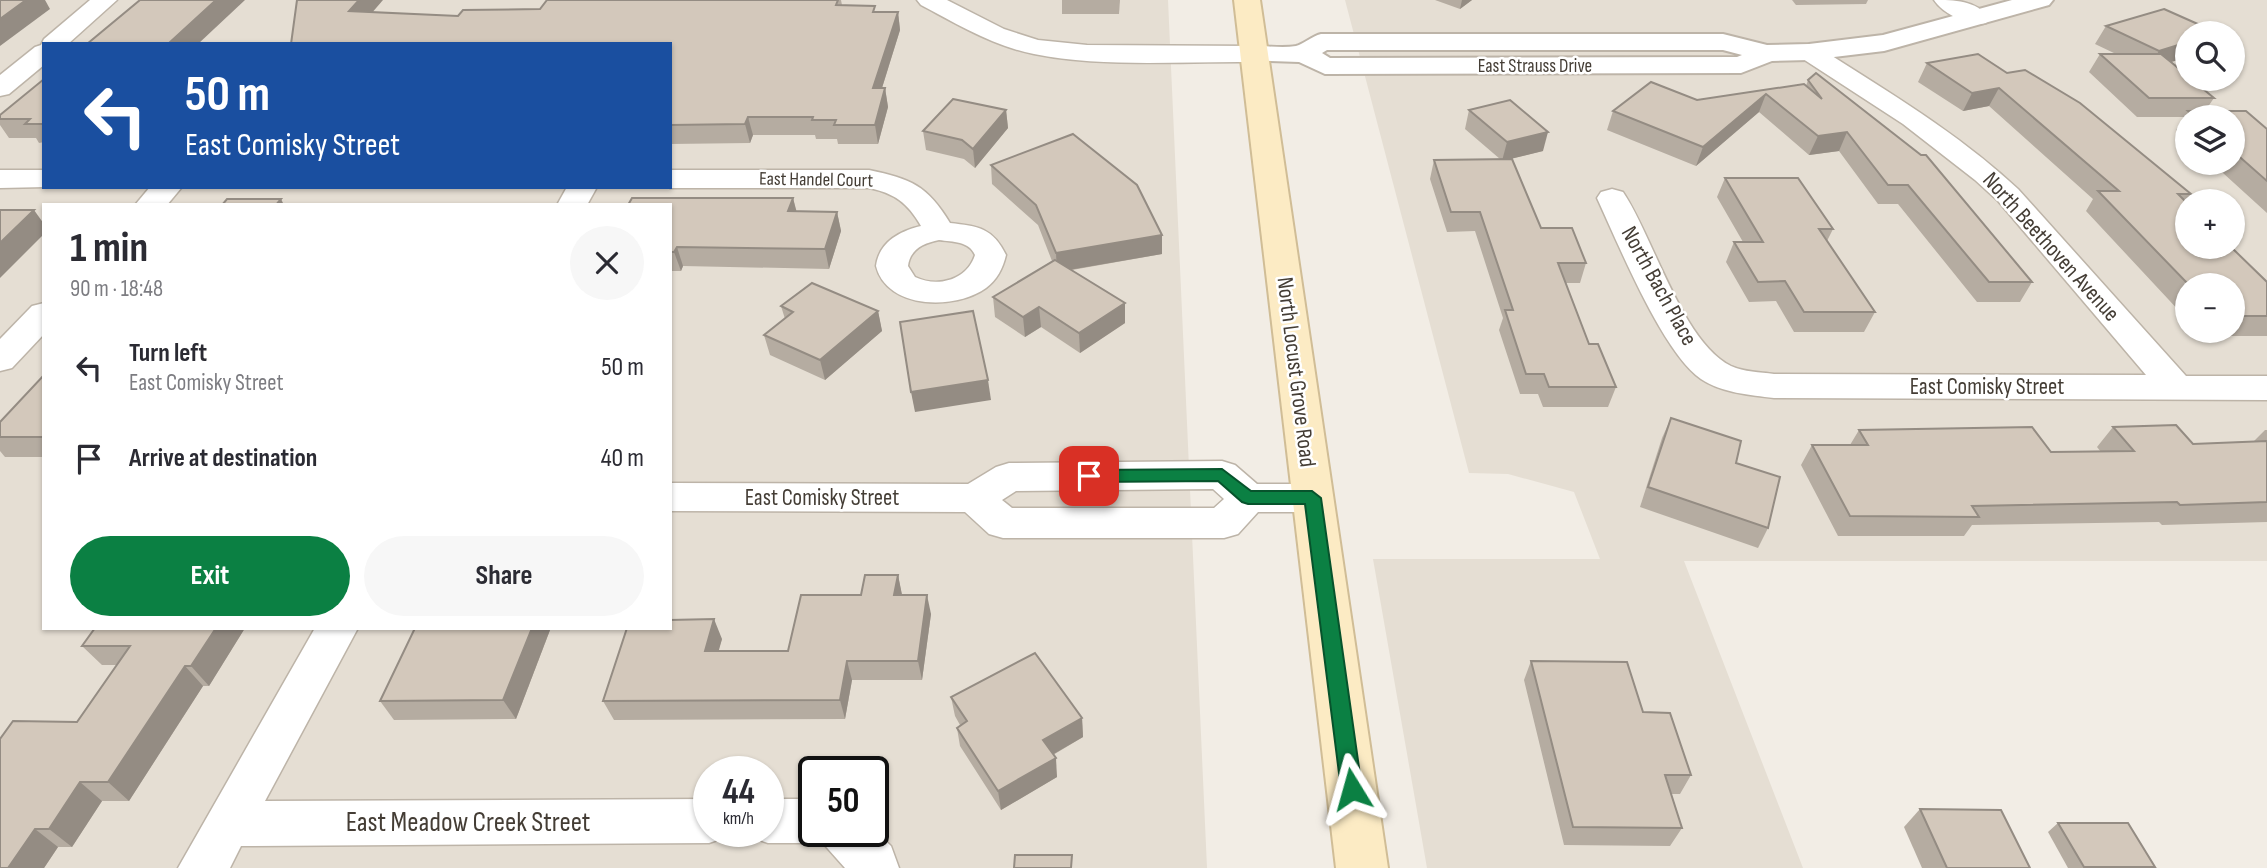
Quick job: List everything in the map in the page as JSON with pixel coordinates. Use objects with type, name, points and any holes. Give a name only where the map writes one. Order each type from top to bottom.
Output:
[{"type":"main road","name":"North Locust Grove Road","points":[[1247,0],[1362,868]]},
{"type":"street","points":[[56,42],[105,0]]},
{"type":"street","points":[[1946,0],[1977,18]]},
{"type":"street","name":"East Strauss Drive","points":[[943,2],[995,34],[1035,47],[1087,53],[1304,54],[1325,66],[1367,66],[1741,65],[1767,53],[1809,52],[1884,43],[2040,0]]},
{"type":"street","name":"North Beethoven Avenue","points":[[1809,52],[1980,167],[2008,195],[2176,387]]},
{"type":"street","points":[[0,88],[42,54]]},
{"type":"street","name":"East Handel Court","points":[[672,178],[869,178],[901,186],[921,199],[939,231]]},
{"type":"street","points":[[0,179],[42,179]]},
{"type":"street","points":[[152,203],[165,189]]},
{"type":"street","name":"North Bach Place","points":[[1612,198],[1681,334],[1711,369]]},
{"type":"street","points":[[0,360],[42,316]]},
{"type":"street","name":"East Comisky Street","points":[[1711,369],[1738,382],[1774,386],[2267,388]]},
{"type":"street","name":"East Comisky Street","points":[[672,497],[974,498],[1009,477],[1222,475],[1248,498],[1312,498]]},
{"type":"street","points":[[203,868],[336,630]]},
{"type":"street","name":"East Meadow Creek Street","points":[[228,824],[693,821]]},
{"type":"shaded area","points":[[0,0],[1168,0],[1207,868],[0,868]]},
{"type":"shaded area","points":[[1345,0],[2267,0],[2267,561],[1684,561],[1803,868],[1427,868],[1373,559],[1600,559],[1574,492],[1508,474],[1469,473]]},
{"type":"building","points":[[0,0],[26,0],[0,19]]},
{"type":"building","points":[[140,0],[216,0],[170,42],[89,42]]},
{"type":"building","points":[[297,0],[359,0],[349,11],[458,16],[463,10],[540,9],[547,0],[838,0],[836,5],[875,6],[873,12],[898,12],[873,88],[885,88],[875,125],[834,125],[836,120],[812,120],[813,117],[748,117],[745,124],[672,125],[672,42],[291,42]]},
{"type":"building","points":[[2164,9],[2191,21],[2175,21],[2175,46],[2159,51],[2106,26]]},
{"type":"building","points":[[1978,54],[2007,73],[2025,70],[2080,103],[2185,189],[2175,189],[2175,259],[2243,259],[2267,282],[2267,316],[2245,316],[2245,273],[2177,273],[2098,191],[2119,191],[1999,88],[1972,93],[1927,63]]},
{"type":"building","points":[[2100,54],[2161,54],[2175,65],[2175,91],[2206,91],[2214,98],[2149,98]]},
{"type":"building","points":[[1816,73],[1921,155],[1926,155],[2032,282],[1989,282],[1908,185],[1888,185],[1847,132],[1818,136],[1766,94],[1703,147],[1613,111],[1651,82],[1697,100],[1804,84],[1822,99],[1808,80]]},
{"type":"building","points":[[42,81],[42,124],[25,124],[30,119],[0,119],[0,115]]},
{"type":"building","points":[[953,99],[1006,110],[973,149],[962,140],[923,131]]},
{"type":"building","points":[[1510,100],[1548,132],[1507,142],[1469,110]]},
{"type":"building","points":[[2245,111],[2267,129],[2267,181],[2245,162]]},
{"type":"building","points":[[1073,134],[1137,185],[1162,235],[1056,253],[1036,205],[991,165]]},
{"type":"building","points":[[1512,159],[1541,228],[1572,228],[1586,263],[1558,263],[1589,344],[1598,344],[1616,387],[1549,387],[1544,374],[1526,374],[1505,310],[1513,310],[1480,212],[1451,212],[1434,160]]},
{"type":"building","points":[[1725,178],[1798,178],[1833,229],[1819,229],[1875,312],[1804,312],[1785,281],[1758,282],[1734,242],[1763,242]]},
{"type":"building","points":[[632,198],[793,198],[788,211],[837,212],[825,249],[677,247],[672,252],[672,203],[629,203]]},
{"type":"building","points":[[227,199],[281,199],[278,203],[224,203]]},
{"type":"building","points":[[0,210],[34,210],[0,243]]},
{"type":"building","points":[[1055,260],[1125,303],[1079,333],[1039,307],[1023,317],[993,297]]},
{"type":"building","points":[[812,283],[878,311],[820,360],[764,335],[793,312],[781,306]]},
{"type":"building","points":[[973,311],[988,380],[911,392],[900,322]]},
{"type":"building","points":[[42,377],[42,437],[0,437],[0,422]]},
{"type":"building","points":[[1671,418],[1741,441],[1736,463],[1780,477],[1768,528],[1648,487]]},
{"type":"building","points":[[2176,425],[2193,444],[2267,441],[2267,502],[1972,506],[1979,517],[1850,516],[1812,445],[1868,445],[1859,430],[2032,427],[2051,452],[2134,451],[2113,427]]},
{"type":"building","points":[[865,575],[898,575],[894,595],[927,595],[918,661],[847,661],[840,700],[603,701],[626,630],[672,630],[672,620],[714,619],[705,651],[788,651],[801,595],[861,595]]},
{"type":"building","points":[[94,630],[215,630],[191,666],[185,666],[108,782],[80,782],[49,829],[35,829],[8,868],[0,868],[0,739],[13,721],[77,722],[130,646],[82,646]]},
{"type":"building","points":[[414,630],[531,630],[503,700],[380,701]]},
{"type":"building","points":[[1035,653],[1082,718],[1043,740],[1056,758],[998,791],[957,728],[967,721],[951,697]]},
{"type":"building","points":[[1531,661],[1627,662],[1643,712],[1670,713],[1691,775],[1665,775],[1682,828],[1573,827]]},
{"type":"building","points":[[1920,809],[2001,810],[2030,868],[1947,868]]},
{"type":"building","points":[[2058,823],[2128,823],[2155,867],[2084,867]]},
{"type":"building","points":[[1015,855],[1072,855],[1071,868],[1014,868]]},
{"type":"route","points":[[1089,476],[1222,475],[1248,498],[1312,498],[1352,789]]}]
